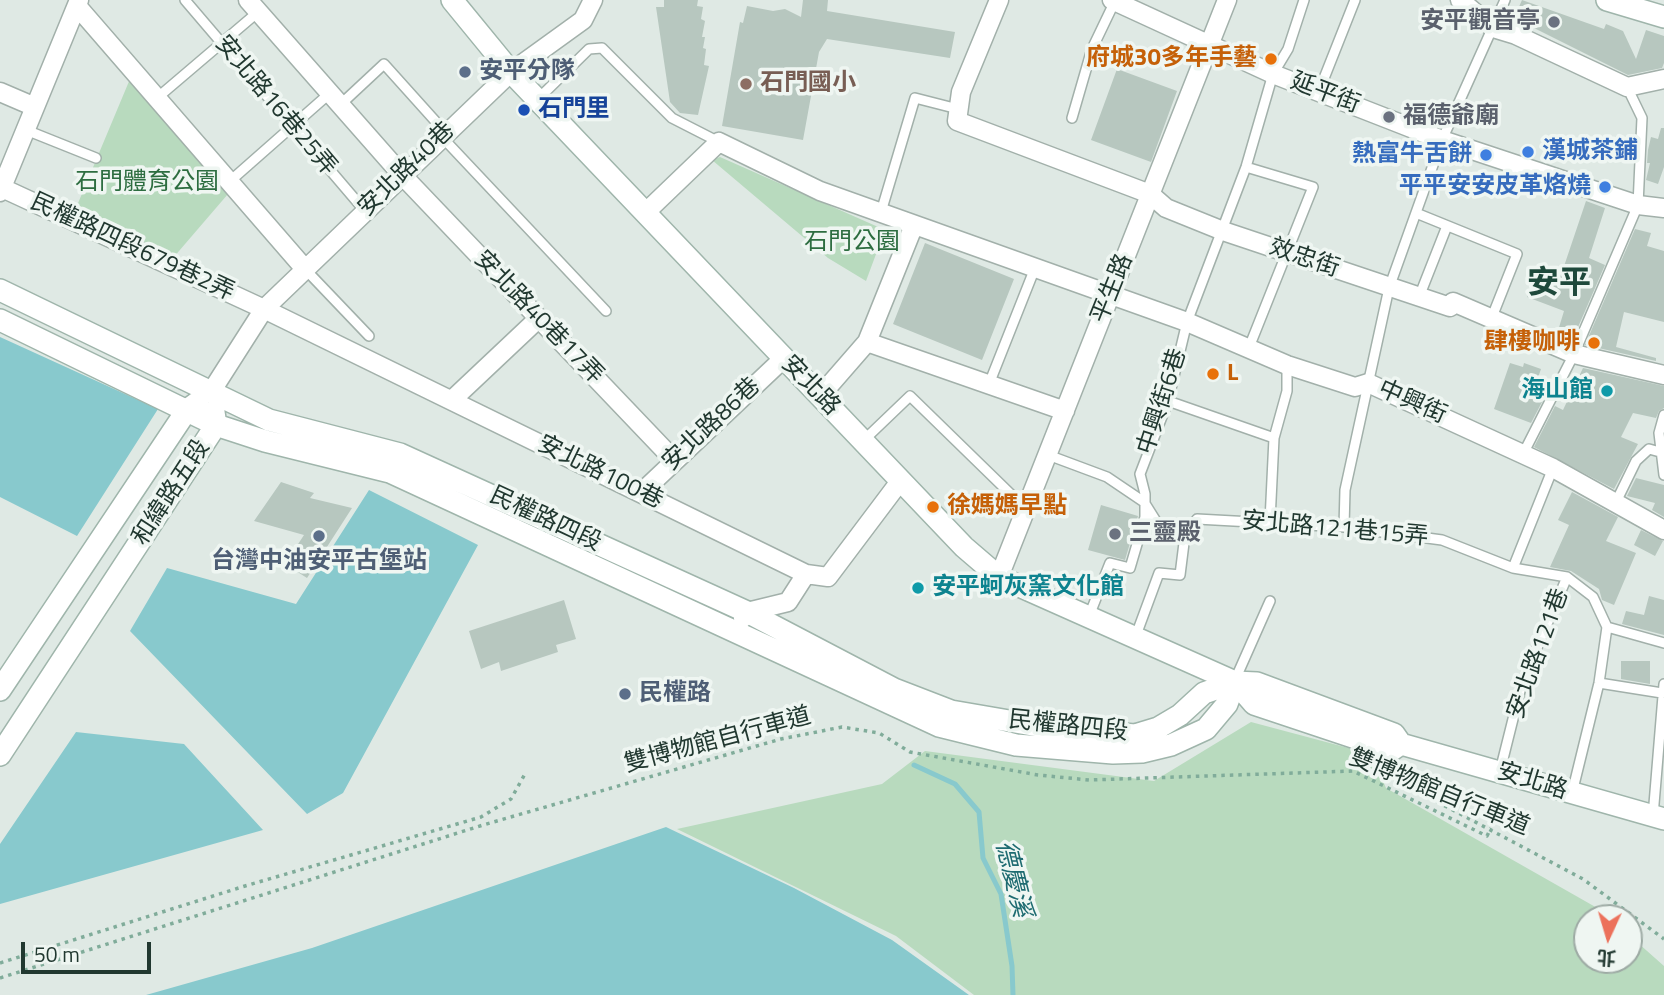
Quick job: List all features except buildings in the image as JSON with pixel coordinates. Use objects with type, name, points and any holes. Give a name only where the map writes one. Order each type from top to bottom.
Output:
[{"type":"street","name":"安北路","points":[[452,0],[537,100],[964,547],[999,577],[1235,682],[1254,704],[1396,747],[1500,771],[1659,817]]},
{"type":"street","points":[[958,109],[961,92],[999,0]]},
{"type":"street","name":"平生路","points":[[999,577],[1227,0]]},
{"type":"street","points":[[1460,0],[1493,29],[1516,35],[1626,87],[1664,79]]},
{"type":"street","points":[[1607,0],[1664,17]]},
{"type":"street","name":"延平街","points":[[1114,1],[1273,74],[1442,140],[1638,205],[1664,208]]},
{"type":"street","points":[[1,189],[78,3],[305,269]]},
{"type":"street","name":"安北路40巷17弄","points":[[253,6],[402,175],[674,460]]},
{"type":"street","name":"安北路40巷","points":[[211,392],[264,309],[511,72],[583,20],[591,6]]},
{"type":"street","points":[[0,92],[35,107]]},
{"type":"street","name":"效忠街","points":[[958,109],[957,121],[1150,194],[1166,208],[1223,231],[1419,298],[1450,307],[1453,302],[1492,317],[1527,336],[1529,332],[1574,354],[1664,375]]},
{"type":"street","points":[[645,213],[719,142]]},
{"type":"street","name":"中興街","points":[[719,142],[820,191],[1187,322],[1287,365],[1355,387],[1368,383],[1553,468],[1664,530]]},
{"type":"street","name":"民權路四段679巷2弄","points":[[1,189],[264,309]]},
{"type":"street","points":[[820,396],[867,342],[914,225]]},
{"type":"street","name":"民權路四段","points":[[0,290],[269,419],[400,454],[741,621]]},
{"type":"street","name":"安北路100巷","points":[[264,309],[806,574]]},
{"type":"street","points":[[452,400],[539,318]]},
{"type":"street","name":"民權路四段","points":[[0,320],[216,425],[265,441],[390,472],[741,621],[912,697],[951,711],[1050,728],[1136,735],[1158,728],[1180,715],[1204,693],[1235,682]]},
{"type":"street","points":[[867,342],[1066,411]]},
{"type":"street","name":"安北路86巷","points":[[641,493],[783,358]]},
{"type":"street","name":"和緯路五段","points":[[0,690],[187,410],[211,392],[216,425],[0,755]]},
{"type":"street","points":[[741,621],[788,602],[806,574],[828,577],[901,480]]},
{"type":"lane","name":"安北路16巷25弄","points":[[185,0],[365,211]]},
{"type":"lane","name":"中興街6巷","points":[[1089,617],[1110,564],[1130,568],[1145,517],[1145,494],[1140,474],[1168,401],[1187,322],[1223,231],[1273,74],[1288,48],[1304,0]]},
{"type":"lane","points":[[1318,91],[1355,0]]},
{"type":"lane","points":[[1344,527],[1345,490],[1390,288],[1442,140],[1505,0]]},
{"type":"lane","points":[[1072,118],[1092,49],[1114,1]]},
{"type":"lane","points":[[157,98],[222,43],[253,6]]},
{"type":"lane","points":[[537,100],[589,49],[601,48],[672,118],[719,142]]},
{"type":"lane","points":[[229,182],[293,126],[384,64],[444,135],[606,311]]},
{"type":"lane","points":[[1523,454],[1574,354],[1638,205],[1642,118],[1626,87]]},
{"type":"lane","points":[[880,212],[915,98],[958,109]]},
{"type":"lane","points":[[26,130],[96,158]]},
{"type":"lane","points":[[1245,167],[1313,187],[1248,350]]},
{"type":"lane","points":[[1416,213],[1517,254],[1492,317]]},
{"type":"lane","points":[[1419,298],[1447,226]]},
{"type":"lane","points":[[989,384],[1035,268]]},
{"type":"lane","points":[[305,269],[369,336]]},
{"type":"lane","points":[[1270,521],[1274,438],[1287,391],[1287,365]]},
{"type":"lane","points":[[863,441],[910,396],[1027,510]]},
{"type":"lane","points":[[1168,401],[1274,438]]},
{"type":"lane","points":[[1664,415],[1659,433],[1664,475]]},
{"type":"lane","points":[[1616,502],[1636,461],[1649,449],[1662,455]]},
{"type":"lane","points":[[1048,455],[1107,477],[1144,502],[1159,526],[1185,535],[1180,575],[1159,573],[1135,638]]},
{"type":"lane","points":[[1513,568],[1553,468]]},
{"type":"lane","name":"安北路121巷15弄","points":[[1185,535],[1197,519],[1344,527],[1442,540],[1513,568],[1567,577],[1593,597],[1607,627]]},
{"type":"lane","name":"安北路121巷","points":[[1500,771],[1522,683],[1567,577]]},
{"type":"lane","points":[[1235,682],[1270,601]]},
{"type":"lane","points":[[1572,794],[1600,683],[1607,627],[1664,643]]},
{"type":"lane","points":[[1600,683],[1663,689],[1659,817]]},
{"type":"path","name":"雙博物館自行車道","points":[[0,978],[483,825],[780,739],[842,727],[879,733],[910,752],[1038,775],[1089,780],[1353,771],[1487,836],[1491,828],[1583,879],[1664,939]]},
{"type":"path","points":[[1396,747],[1388,769],[1396,779],[1491,828]]},
{"type":"path","points":[[0,963],[245,886],[481,817],[511,799],[526,772]]},
{"type":"green space","name":"石門體育公園","points":[[130,79],[228,194],[173,258],[76,208]]},
{"type":"green space","name":"石門公園","points":[[720,157],[885,230],[866,281],[828,258],[712,160]]},
{"type":"green space","points":[[1251,722],[1371,754],[1386,788],[1590,904],[1573,904],[1573,974],[1643,974],[1643,947],[1664,966],[1664,995],[974,995],[896,936],[677,829],[882,784],[925,751],[1154,781]]},
{"type":"water","points":[[0,337],[158,409],[77,536],[0,497]]},
{"type":"water","points":[[369,490],[478,545],[343,793],[307,814],[130,631],[167,568],[296,604]]},
{"type":"water","points":[[76,732],[184,744],[263,830],[0,904],[0,844]]},
{"type":"water","points":[[666,827],[794,888],[892,940],[969,995],[146,995],[312,948]]},
{"type":"waterway","name":"德慶溪","points":[[914,765],[955,784],[979,812],[983,858],[1001,894],[1012,966],[1013,995]]},
{"type":"place","name":"安平觀音亭","points":[[1554,22]]},
{"type":"place","name":"府城30多年手藝","points":[[1271,59]]},
{"type":"place","name":"安平分隊","points":[[465,72]]},
{"type":"place","name":"石門國小","points":[[746,84]]},
{"type":"place","name":"石門里","points":[[524,110]]},
{"type":"place","name":"福德爺廟","points":[[1389,117]]},
{"type":"place","name":"漢城茶鋪","points":[[1528,152]]},
{"type":"place","name":"熱富牛舌餅","points":[[1486,155]]},
{"type":"place","name":"平平安安皮革烙燒","points":[[1605,187]]},
{"type":"place","name":"肆樓咖啡","points":[[1594,343]]},
{"type":"place","name":"L","points":[[1213,374]]},
{"type":"place","name":"海山館","points":[[1607,391]]},
{"type":"place","name":"徐媽媽早點","points":[[933,507]]},
{"type":"place","name":"三靈殿","points":[[1115,534]]},
{"type":"place","name":"台灣中油安平古堡站","points":[[319,536]]},
{"type":"place","name":"安平蚵灰窯文化館","points":[[918,588]]},
{"type":"place","name":"民權路","points":[[625,694]]},
{"type":"district","name":"安平","points":[[1559,285]]}]
